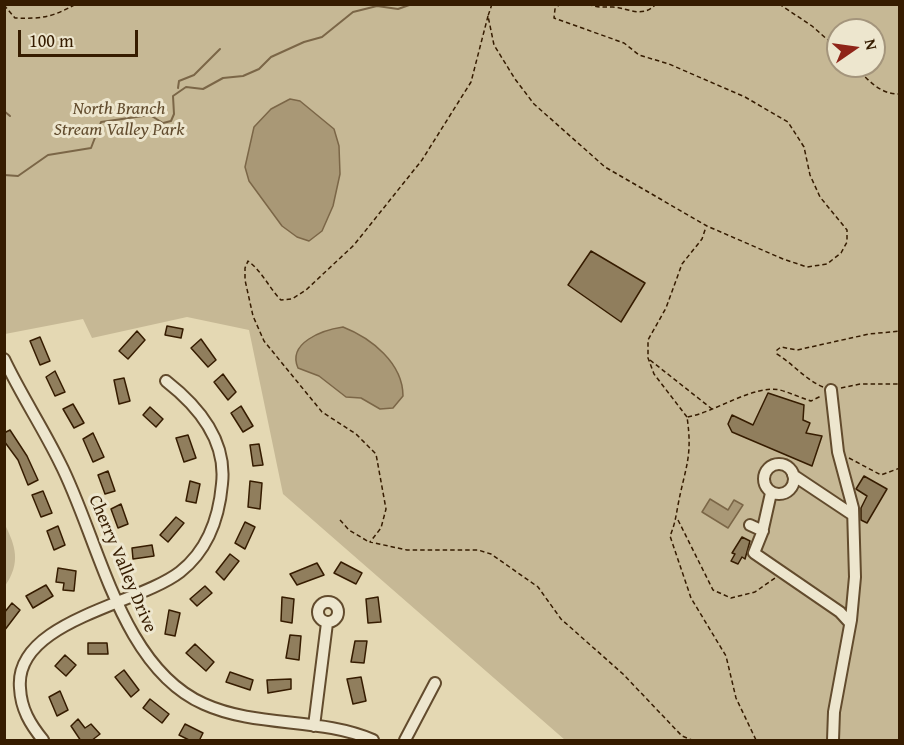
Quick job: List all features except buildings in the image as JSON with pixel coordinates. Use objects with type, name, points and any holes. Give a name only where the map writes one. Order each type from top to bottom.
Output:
[{"type":"street","name":"Cherry Valley Drive","points":[[4,359],[61,464],[118,603],[148,660],[172,684],[202,704],[233,715],[314,726],[373,741]]},
{"type":"street","points":[[43,741],[21,706],[19,676],[23,662],[32,648],[49,633],[163,583],[181,571],[195,557],[208,538],[219,510],[223,476],[218,445],[196,406],[166,381]]},
{"type":"street","points":[[831,390],[838,452],[851,494],[855,578],[850,623],[834,712],[833,741]]},
{"type":"street","points":[[850,623],[840,612],[754,553],[763,531],[771,493],[763,477],[769,467],[774,464],[786,466],[793,475],[853,515]]},
{"type":"street","points":[[771,493],[783,494],[788,491],[792,487],[793,475]]},
{"type":"street","points":[[750,525],[763,531]]},
{"type":"street","points":[[314,726],[327,623]]},
{"type":"street","points":[[405,741],[435,683]]},
{"type":"path","points":[[4,5],[15,18],[51,18],[76,4]]},
{"type":"path","points":[[370,542],[381,528],[386,509],[376,454],[357,434],[322,412],[264,341],[253,316],[245,268],[248,261],[256,267],[271,291],[281,300],[292,299],[306,290],[354,245],[423,160],[431,143],[455,110],[471,82],[492,4]]},
{"type":"path","points":[[488,16],[494,45],[534,104],[605,167],[707,226],[807,267],[827,264],[841,253],[847,242],[847,230],[820,197],[810,175],[804,147],[788,122],[746,97],[669,64],[639,55],[624,43],[554,18],[555,9],[560,4]]},
{"type":"path","points":[[588,4],[598,9],[615,7],[637,13],[651,9],[656,4]]},
{"type":"path","points":[[778,4],[813,26],[826,38]]},
{"type":"path","points":[[866,78],[881,90],[900,94]]},
{"type":"path","points":[[707,226],[702,239],[682,264],[666,308],[648,340],[648,358],[654,374],[687,417],[691,444],[677,519],[670,536],[691,597],[726,656],[736,698],[756,741]]},
{"type":"path","points":[[831,390],[815,384],[794,364],[777,354],[777,350],[782,347],[797,350],[868,334],[900,331]]},
{"type":"path","points":[[648,358],[713,409]]},
{"type":"path","points":[[687,417],[760,392],[779,390],[811,401],[831,390],[860,384],[900,384]]},
{"type":"path","points":[[838,452],[881,475],[900,468]]},
{"type":"path","points":[[677,519],[713,591],[732,598],[755,592],[772,582],[780,571]]},
{"type":"path","points":[[340,520],[349,530],[370,542],[407,550],[478,550],[491,554],[538,587],[561,619],[623,674],[682,736],[692,741]]},
{"type":"green space","name":"North Branch Stream Valley Park","points":[[4,5],[899,5],[899,740],[565,740],[283,494],[249,330],[187,317],[92,338],[83,319],[5,334]]},
{"type":"green space","points":[[4,523],[15,554],[13,570],[5,586]]},
{"type":"shaded area","points":[[290,99],[300,101],[334,129],[339,146],[340,174],[333,206],[322,231],[309,241],[297,237],[282,226],[249,181],[245,167],[254,127],[271,109]]},
{"type":"shaded area","points":[[343,327],[364,338],[384,353],[398,373],[403,396],[393,408],[380,409],[361,398],[346,397],[319,376],[298,368],[297,351],[308,339]]},
{"type":"shaded area","points":[[710,499],[728,510],[734,500],[743,505],[728,528],[702,512]]},
{"type":"waterway","points":[[4,175],[18,176],[48,155],[91,148],[101,122],[150,115],[163,123],[171,121],[174,114],[173,96],[186,87],[203,89],[223,78],[243,76],[259,69],[271,57],[304,42],[322,37],[353,12],[377,6],[398,9],[412,4]]},
{"type":"waterway","points":[[178,88],[179,81],[194,75],[220,49]]},
{"type":"waterway","points":[[4,111],[10,116]]}]
